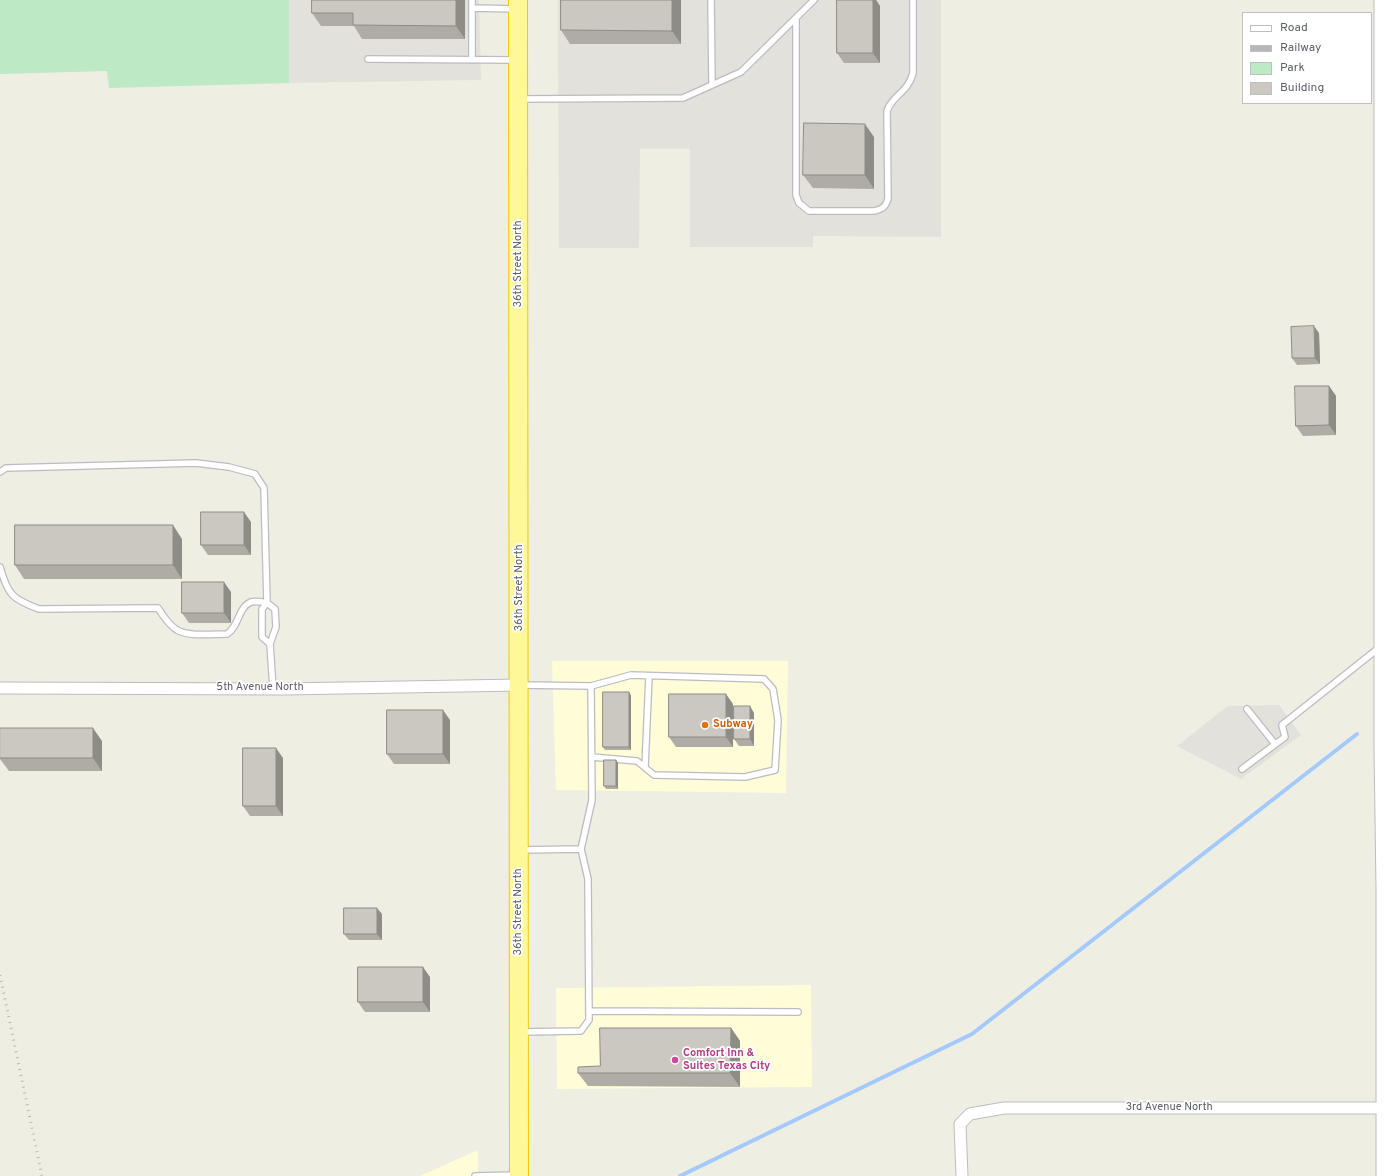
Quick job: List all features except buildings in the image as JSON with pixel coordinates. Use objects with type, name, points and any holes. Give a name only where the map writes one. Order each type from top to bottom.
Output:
[{"type":"highway","name":"36th Street North","points":[[518,4],[520,1175]]},
{"type":"street","points":[[1380,0],[1382,83],[1380,647],[1382,1176]]},
{"type":"street","name":"5th Avenue North","points":[[0,688],[520,686]]},
{"type":"street","name":"3rd Avenue North","points":[[962,1176],[960,1124],[970,1114],[1004,1108],[1382,1108]]},
{"type":"lane","points":[[472,0],[472,60]]},
{"type":"lane","points":[[711,0],[712,85]]},
{"type":"lane","points":[[519,99],[683,98],[741,72],[814,0]]},
{"type":"lane","points":[[796,18],[796,195],[799,203],[809,211],[874,211],[882,209],[886,206],[888,199],[887,111],[889,105],[906,89],[911,81],[913,73],[913,0]]},
{"type":"lane","points":[[472,8],[518,4]]},
{"type":"lane","points":[[368,59],[519,60]]},
{"type":"lane","points":[[0,472],[6,468],[196,463],[229,467],[255,474],[264,488],[267,602],[262,610],[262,637],[270,644]]},
{"type":"lane","points":[[0,568],[6,589],[21,603],[39,609],[158,608],[169,623],[177,630],[188,633],[227,634],[233,631],[243,607],[251,602],[267,602],[274,609],[276,627],[270,644],[273,688]]},
{"type":"lane","points":[[1242,769],[1285,737],[1282,725],[1380,647]]},
{"type":"lane","points":[[520,686],[591,686],[631,675],[764,678],[772,688],[778,720],[775,770],[744,777],[654,775],[637,761],[592,757]]},
{"type":"lane","points":[[645,767],[649,676]]},
{"type":"lane","points":[[519,1032],[581,1032],[590,1020],[588,879],[581,849],[592,800],[591,686]]},
{"type":"lane","points":[[1247,709],[1276,744]]},
{"type":"lane","points":[[520,850],[581,849]]},
{"type":"lane","points":[[590,1011],[798,1012]]},
{"type":"lane","points":[[475,1176],[520,1175]]},
{"type":"shaded area","points":[[289,0],[479,0],[481,80],[289,83]]},
{"type":"shaded area","points":[[558,0],[941,0],[941,237],[813,236],[813,247],[690,247],[690,149],[640,149],[639,248],[559,248]]},
{"type":"shaded area","points":[[552,661],[788,661],[786,793],[556,790]]},
{"type":"shaded area","points":[[1279,705],[1301,735],[1241,779],[1177,746],[1228,706]]},
{"type":"shaded area","points":[[811,985],[812,1087],[557,1089],[556,988]]},
{"type":"shaded area","points":[[478,1150],[478,1176],[420,1176]]},
{"type":"green space","points":[[0,0],[289,0],[289,83],[109,88],[107,71],[0,74]]},
{"type":"waterway","points":[[680,1176],[972,1034],[1357,734]]},
{"type":"railway","points":[[0,975],[42,1176]]},
{"type":"place","name":"Subway","points":[[705,725]]},
{"type":"place","name":"Comfort Inn & Suites Texas City","points":[[675,1060]]}]
